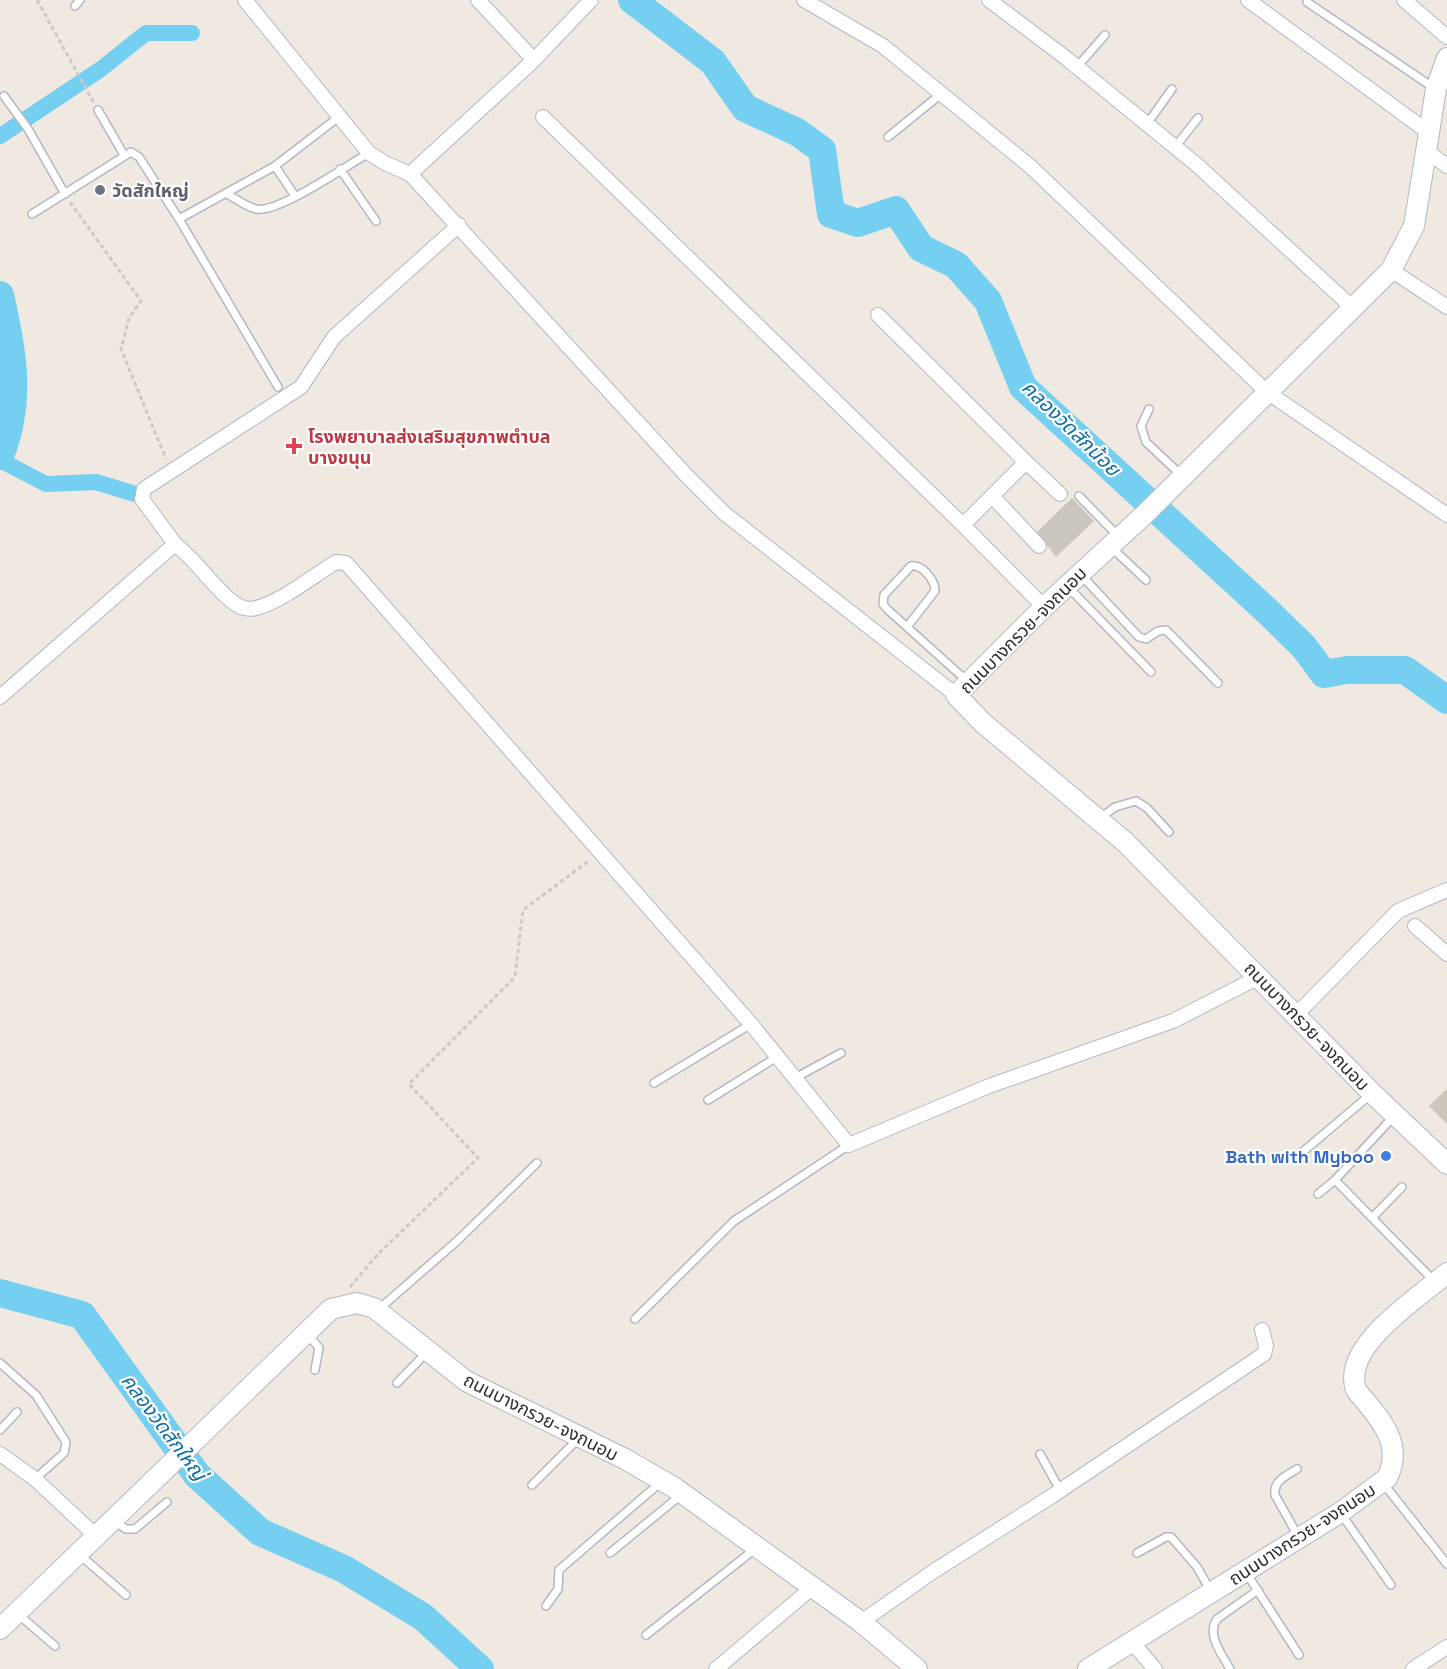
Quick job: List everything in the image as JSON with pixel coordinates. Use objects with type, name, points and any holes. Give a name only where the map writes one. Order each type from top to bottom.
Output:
[{"type":"street","points":[[245,0],[369,153],[410,174],[685,474],[724,513],[962,688]]},
{"type":"street","points":[[478,0],[534,60]]},
{"type":"street","points":[[410,174],[534,60],[591,0]]},
{"type":"street","points":[[804,0],[883,46],[1031,168],[1267,392],[1447,515]]},
{"type":"street","points":[[989,0],[1147,124],[1353,308]]},
{"type":"street","points":[[1248,0],[1427,141],[1447,166]]},
{"type":"street","points":[[1404,0],[1447,37]]},
{"type":"street","name":"ถนนบางกรวย-จงถนอม","points":[[1447,58],[1436,89],[1414,226],[1392,270],[1144,515],[1044,607],[962,688],[983,723],[1099,819],[1196,911],[1372,1093],[1447,1164]]},
{"type":"street","points":[[543,117],[963,525],[1044,607]]},
{"type":"street","points":[[459,225],[334,337],[301,387],[173,470],[141,494],[142,500],[175,544],[193,558],[233,602],[245,609],[255,608],[271,602],[336,562],[346,563],[751,1024],[849,1145],[989,1086],[1187,1015],[1259,977]]},
{"type":"street","points":[[1392,270],[1447,307]]},
{"type":"street","points":[[878,315],[1060,494]]},
{"type":"street","points":[[963,525],[1026,462]]},
{"type":"street","points":[[992,496],[1039,546]]},
{"type":"street","points":[[0,697],[175,544]]},
{"type":"street","points":[[1296,1015],[1398,910],[1447,890]]},
{"type":"street","points":[[1414,926],[1447,954]]},
{"type":"street","name":"ถนนบางกรวย-จงถนอม","points":[[1088,1669],[1299,1539],[1383,1483],[1391,1470],[1394,1447],[1390,1434],[1356,1390],[1353,1382],[1357,1358],[1366,1342],[1442,1278]]},
{"type":"street","name":"ถนนบางกรวย-จงถนอม","points":[[331,1309],[357,1303],[378,1310],[428,1351],[483,1390],[626,1459],[663,1480],[861,1622],[917,1669]]},
{"type":"street","points":[[0,1629],[196,1437],[331,1309]]},
{"type":"street","points":[[861,1622],[934,1571],[1264,1354],[1266,1346],[1262,1330]]},
{"type":"street","points":[[0,1454],[35,1479],[96,1536]]},
{"type":"street","points":[[716,1669],[813,1587]]},
{"type":"street","points":[[1132,1642],[1155,1669]]},
{"type":"street","points":[[1413,1669],[1446,1650]]},
{"type":"lane","points":[[1307,2],[1436,89]]},
{"type":"lane","points":[[1077,67],[1105,35]]},
{"type":"lane","points":[[1147,124],[1172,89]]},
{"type":"lane","points":[[888,137],[941,94]]},
{"type":"lane","points":[[4,96],[28,129],[65,194]]},
{"type":"lane","points":[[98,110],[124,155]]},
{"type":"lane","points":[[179,219],[275,166],[340,116]]},
{"type":"lane","points":[[1174,147],[1198,118]]},
{"type":"lane","points":[[32,214],[131,152],[138,157],[179,219],[278,387]]},
{"type":"lane","points":[[227,194],[256,209],[270,208],[369,153]]},
{"type":"lane","points":[[275,166],[295,196]]},
{"type":"lane","points":[[340,169],[376,221]]},
{"type":"lane","points":[[1149,409],[1141,426],[1146,442],[1182,476]]},
{"type":"lane","points":[[1079,496],[1146,580]]},
{"type":"lane","points":[[907,627],[935,591],[935,585],[916,565],[911,566],[884,595],[883,604],[962,688]]},
{"type":"lane","points":[[1074,580],[1151,672]]},
{"type":"lane","points":[[1074,580],[1139,637],[1146,639],[1158,631],[1166,630],[1218,683]]},
{"type":"lane","points":[[1099,819],[1115,807],[1136,801],[1147,808],[1169,832]]},
{"type":"lane","points":[[654,1083],[751,1024]]},
{"type":"lane","points":[[795,1078],[841,1053]]},
{"type":"lane","points":[[708,1100],[777,1057]]},
{"type":"lane","points":[[1299,1155],[1372,1093]]},
{"type":"lane","points":[[1318,1194],[1335,1180],[1395,1115]]},
{"type":"lane","points":[[635,1319],[734,1221],[849,1145]]},
{"type":"lane","points":[[378,1310],[457,1241],[537,1163]]},
{"type":"lane","points":[[1335,1180],[1372,1218],[1442,1278]]},
{"type":"lane","points":[[1372,1218],[1402,1187]]},
{"type":"lane","points":[[307,1332],[319,1348],[315,1370]]},
{"type":"lane","points":[[397,1383],[428,1351]]},
{"type":"lane","points":[[0,1363],[36,1395],[57,1424],[66,1442],[64,1453],[35,1479]]},
{"type":"lane","points":[[0,1430],[17,1412]]},
{"type":"lane","points":[[532,1485],[579,1437]]},
{"type":"lane","points":[[1040,1454],[1060,1490]]},
{"type":"lane","points":[[1297,1469],[1276,1483],[1274,1488],[1275,1495],[1299,1539]]},
{"type":"lane","points":[[546,1606],[558,1589],[559,1570],[663,1480]]},
{"type":"lane","points":[[1383,1483],[1447,1564]]},
{"type":"lane","points":[[610,1553],[683,1494]]},
{"type":"lane","points":[[112,1520],[126,1528],[135,1529],[167,1502]]},
{"type":"lane","points":[[1341,1512],[1391,1585]]},
{"type":"lane","points":[[1137,1553],[1166,1537],[1171,1537],[1197,1567],[1211,1592]]},
{"type":"lane","points":[[646,1635],[757,1547]]},
{"type":"lane","points":[[78,1553],[126,1595]]},
{"type":"lane","points":[[1246,1571],[1299,1655]]},
{"type":"lane","points":[[1230,1669],[1213,1636],[1213,1624],[1217,1618],[1258,1590]]},
{"type":"lane","points":[[17,1613],[55,1646]]},
{"type":"path","points":[[37,0],[98,110]]},
{"type":"path","points":[[65,194],[141,301],[129,318],[121,349],[166,460],[173,470]]},
{"type":"path","points":[[331,1309],[379,1253],[478,1158],[410,1084],[515,977],[523,910],[601,852]]},
{"type":"building","points":[[1072,499],[1093,521],[1056,556],[1038,532]]},
{"type":"building","points":[[1447,1090],[1447,1123],[1430,1106]]},
{"type":"waterway","name":"คลองวัดสักน้อย","points":[[632,0],[713,62],[745,108],[797,132],[822,150],[831,214],[858,223],[896,210],[921,248],[956,265],[988,301],[1023,387],[1265,609],[1304,647],[1324,674],[1347,670],[1405,670],[1447,700]]},
{"type":"waterway","points":[[0,136],[101,69],[146,33],[192,33]]},
{"type":"waterway","name":"คลองวัดสักใหญ่","points":[[0,295],[9,336],[13,376],[11,415],[0,456]]},
{"type":"waterway","points":[[0,460],[46,484],[96,482],[135,494]]},
{"type":"waterway","name":"คลองวัดสักใหญ่","points":[[0,1293],[82,1315],[197,1475],[260,1532],[344,1569],[423,1617],[480,1669]]},
{"type":"place","name":"วัดสักใหญ่","points":[[100,190]]},
{"type":"place","name":"โรงพยาบาลส่งเสริมสุขภาพตำบล บางขนุน","points":[[294,446]]},
{"type":"place","name":"Bath with Myboo","points":[[1386,1156]]}]
